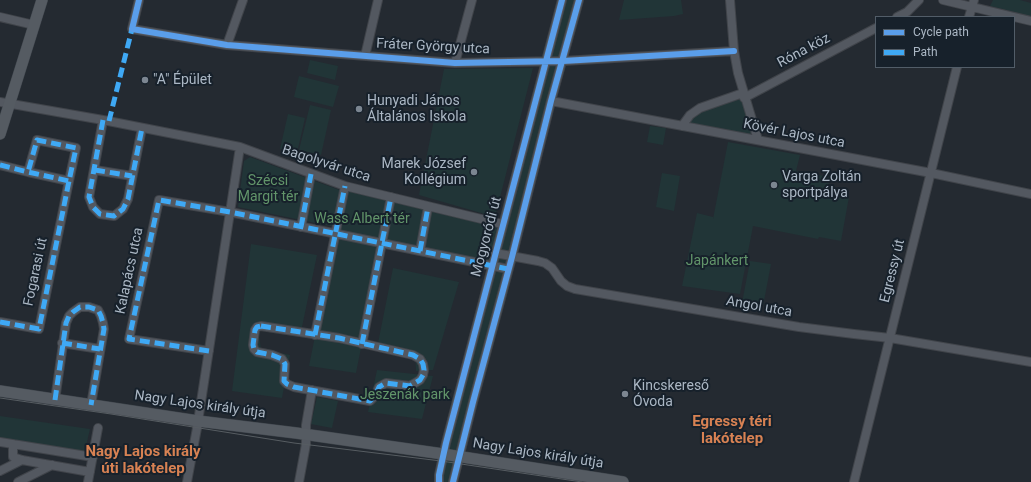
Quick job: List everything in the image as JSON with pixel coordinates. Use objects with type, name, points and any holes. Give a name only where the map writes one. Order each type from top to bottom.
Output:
[{"type":"main road","points":[[0,134],[5,103],[42,0]]},
{"type":"main road","name":"Nagy Lajos király útja","points":[[0,391],[198,421],[459,456],[623,482]]},
{"type":"street","name":"Fráter György utca","points":[[139,0],[132,29],[227,45],[455,63],[563,61],[734,51]]},
{"type":"street","points":[[227,45],[243,0]]},
{"type":"street","points":[[365,56],[378,0]]},
{"type":"street","points":[[455,63],[472,0]]},
{"type":"street","name":"Mogyoródi út","points":[[439,482],[443,454],[502,224],[562,0]]},
{"type":"street","name":"Mogyoródi út","points":[[453,482],[551,101],[579,0]]},
{"type":"street","points":[[730,0],[734,51],[738,73],[758,140]]},
{"type":"street","points":[[899,16],[907,12],[919,0]]},
{"type":"street","points":[[943,0],[973,3],[1015,16]]},
{"type":"street","points":[[969,16],[973,3]]},
{"type":"street","points":[[1015,16],[1031,21]]},
{"type":"street","points":[[0,17],[34,25]]},
{"type":"street","name":"Róna köz","points":[[682,126],[690,115],[700,108],[744,95],[875,29]]},
{"type":"street","name":"Egressy út","points":[[854,482],[957,68]]},
{"type":"street","name":"Kövér Lajos utca","points":[[551,101],[931,173],[1031,194]]},
{"type":"street","name":"Bagolyvár utca","points":[[5,103],[104,120],[240,147],[345,186],[502,224]]},
{"type":"street","points":[[104,120],[89,197],[92,207],[100,214],[114,216],[123,209],[128,199],[142,128]]},
{"type":"street","name":"Fogarasi út","points":[[0,322],[39,329],[76,148],[37,140],[28,172]]},
{"type":"street","points":[[187,482],[198,421],[240,147]]},
{"type":"street","points":[[0,165],[69,181]]},
{"type":"street","points":[[94,170],[132,176]]},
{"type":"street","points":[[301,227],[311,174]]},
{"type":"street","points":[[315,335],[345,186]]},
{"type":"street","points":[[362,344],[391,197]]},
{"type":"street","name":"Kalapács utca","points":[[209,351],[129,339],[159,200],[230,212]]},
{"type":"street","points":[[420,251],[428,207]]},
{"type":"street","points":[[230,212],[508,269]]},
{"type":"street","name":"Angol utca","points":[[495,253],[512,257],[538,260],[545,263],[552,268],[561,281],[575,290],[807,328],[890,338],[1031,362]]},
{"type":"street","points":[[55,400],[62,343],[68,316],[80,307],[89,307],[98,310],[104,329],[91,405]]},
{"type":"street","points":[[260,326],[339,338],[362,344],[417,356],[423,364],[423,375],[420,380],[410,386],[386,383],[379,387],[375,396],[370,401],[294,387],[287,384],[284,381],[285,364],[282,359],[257,352],[253,345],[254,330],[260,326]]},
{"type":"street","points":[[62,343],[100,349]]},
{"type":"street","points":[[299,482],[306,444],[306,424],[312,390]]},
{"type":"street","points":[[88,482],[98,428]]},
{"type":"street","points":[[0,442],[93,457]]},
{"type":"street","points":[[13,444],[13,457],[22,460],[90,472]]},
{"type":"street","points":[[0,471],[22,460]]},
{"type":"street","points":[[18,482],[52,465]]},
{"type":"green space","points":[[562,0],[579,0],[453,482],[439,482]]},
{"type":"green space","points":[[624,0],[681,0],[683,14],[619,20]]},
{"type":"green space","points":[[993,0],[1020,0],[1031,3],[1031,16],[990,6]]},
{"type":"green space","points":[[310,60],[338,66],[335,80],[307,73]]},
{"type":"green space","points":[[533,68],[495,217],[419,195],[444,69]]},
{"type":"green space","points":[[299,76],[339,86],[333,107],[294,97]]},
{"type":"green space","points":[[741,99],[752,135],[687,124],[693,117],[703,110]]},
{"type":"green space","points":[[310,105],[331,110],[321,155],[299,150]]},
{"type":"green space","points":[[288,114],[305,118],[297,153],[280,149]]},
{"type":"green space","points":[[650,126],[666,128],[663,145],[647,142]]},
{"type":"green space","name":"Varga Zoltán sportpálya","points":[[728,142],[800,155],[796,171],[830,177],[827,193],[849,197],[841,241],[819,237],[818,239],[753,226],[740,294],[682,286],[697,213],[713,217],[713,219]]},
{"type":"green space","name":"Szécsi Margit tér","points":[[250,157],[342,191],[335,227],[238,207],[244,161]]},
{"type":"green space","points":[[662,173],[680,176],[674,211],[656,207]]},
{"type":"green space","name":"Wass Albert tér","points":[[345,186],[391,197],[356,373],[309,366]]},
{"type":"green space","points":[[393,199],[499,226],[490,263],[384,242]]},
{"type":"green space","points":[[251,244],[317,255],[302,327],[258,327],[261,349],[290,355],[282,398],[232,391]]},
{"type":"green space","points":[[750,261],[771,264],[763,306],[742,303]]},
{"type":"green space","points":[[393,268],[459,282],[433,370],[416,371],[415,351],[378,343]]},
{"type":"green space","name":"Jeszenák park","points":[[377,370],[433,376],[422,419],[368,412]]},
{"type":"green space","points":[[317,397],[338,401],[332,428],[311,424]]},
{"type":"green space","points":[[0,416],[90,429],[83,459],[0,445]]},
{"type":"tram line","points":[[0,398],[294,443],[441,461],[582,482]]},
{"type":"marked path","points":[[109,121],[132,29]]},
{"type":"marked path","points":[[103,120],[89,197],[93,207],[100,214],[114,216],[123,209],[128,199],[142,128]]},
{"type":"marked path","points":[[0,165],[28,172],[69,181],[76,148],[37,140],[28,172]]},
{"type":"marked path","points":[[95,170],[132,176]]},
{"type":"marked path","points":[[301,227],[311,174]]},
{"type":"marked path","points":[[0,322],[39,329],[69,181]]},
{"type":"marked path","points":[[315,335],[345,186]]},
{"type":"marked path","points":[[362,344],[391,197]]},
{"type":"marked path","points":[[209,351],[129,339],[159,200],[230,212],[508,269]]},
{"type":"marked path","points":[[420,251],[428,207]]},
{"type":"marked path","points":[[55,400],[66,323],[69,316],[80,307],[89,307],[98,310],[104,329],[91,405]]},
{"type":"marked path","points":[[261,326],[339,338],[413,355],[420,359],[423,364],[423,375],[420,380],[410,386],[386,383],[379,387],[375,396],[370,401],[294,387],[284,381],[285,364],[282,359],[257,352],[254,349],[253,345],[255,330],[257,327],[261,326]]},
{"type":"marked path","points":[[62,343],[100,349]]},
{"type":"cycle path","points":[[139,0],[132,29],[227,45],[455,63],[563,61],[734,51]]},
{"type":"cycle path","points":[[439,482],[439,475],[446,443],[562,0]]},
{"type":"cycle path","points":[[453,482],[551,101],[579,0]]},
{"type":"place","name":"\"A\" Épület","points":[[145,80]]},
{"type":"place","name":"Hunyadi János Általános Iskola","points":[[359,109]]},
{"type":"place","name":"Marek József Kollégium","points":[[474,172]]},
{"type":"place","name":"Varga Zoltán sportpálya","points":[[774,185]]},
{"type":"place","name":"Kincskereső Óvoda","points":[[625,394]]},
{"type":"district","name":"Egressy téri lakótelep","points":[[732,430]]},
{"type":"district","name":"Nagy Lajos király úti lakótelep","points":[[143,460]]},
{"type":"park label","name":"Japánkert","points":[[717,261]]}]
